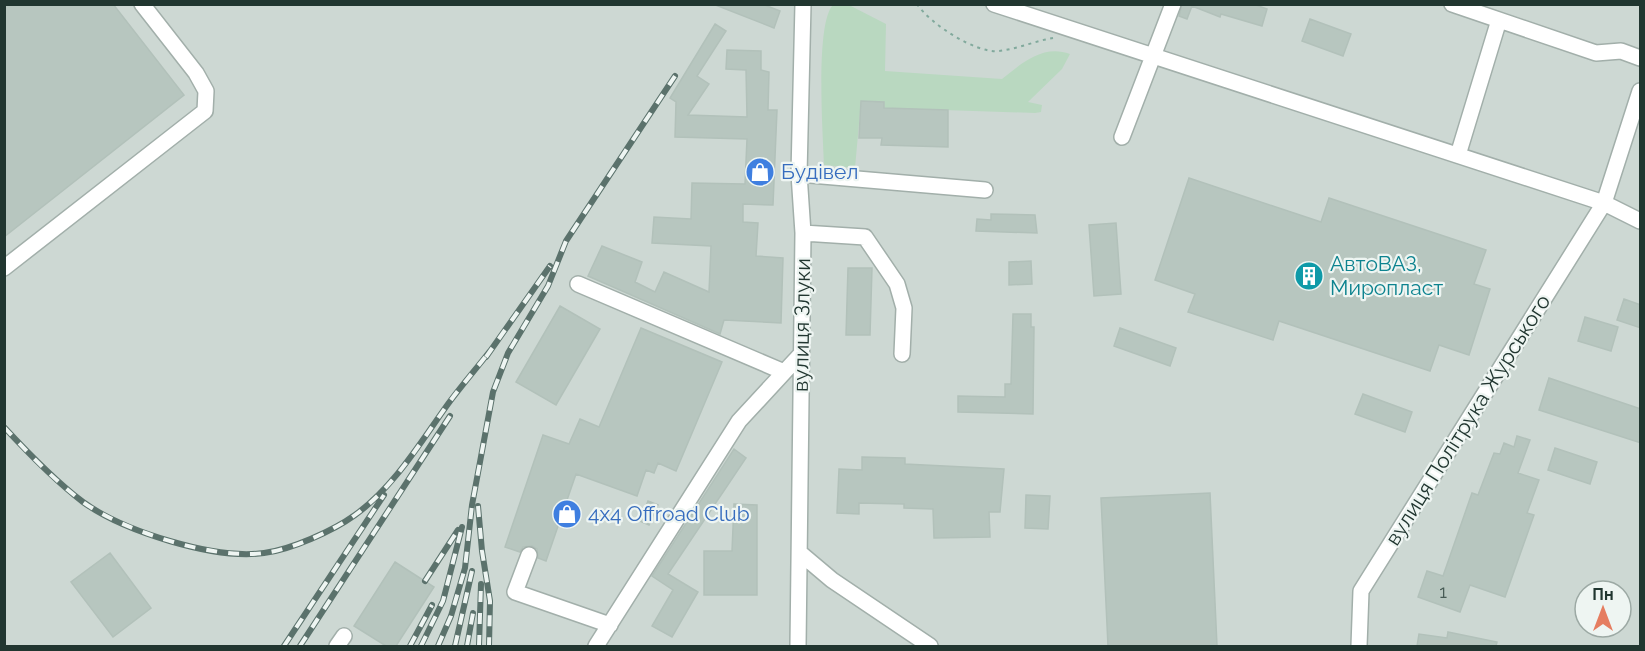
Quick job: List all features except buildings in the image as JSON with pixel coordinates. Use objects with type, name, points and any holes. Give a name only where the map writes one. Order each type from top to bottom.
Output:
[{"type":"street","points":[[4,268],[206,111],[206,91],[196,73],[142,4]]},
{"type":"street","name":"вулиця Злуки","points":[[798,646],[803,233],[799,174],[803,4]]},
{"type":"street","points":[[994,4],[1604,203],[1641,221]]},
{"type":"street","points":[[1122,137],[1173,4]]},
{"type":"street","points":[[1452,4],[1596,53],[1621,51],[1641,58]]},
{"type":"street","points":[[1458,155],[1499,20]]},
{"type":"street","name":"вулиця Політрука Журського","points":[[1359,646],[1361,591],[1604,203],[1641,91]]},
{"type":"street","points":[[799,174],[985,190]]},
{"type":"street","points":[[803,233],[865,237],[897,284],[904,308],[902,354]]},
{"type":"street","points":[[578,284],[784,372]]},
{"type":"street","points":[[596,646],[740,421],[801,354]]},
{"type":"street","points":[[800,553],[832,580],[930,646]]},
{"type":"street","points":[[529,555],[515,592],[610,625]]},
{"type":"path","points":[[917,4],[923,14],[952,37],[997,52],[1057,37]]},
{"type":"shaded area","points":[[4,5],[1640,5],[1640,646],[5,646]]},
{"type":"green space","points":[[833,5],[849,5],[886,24],[885,71],[1002,79],[1025,61],[1042,53],[1051,51],[1070,54],[1062,69],[1028,102],[1042,105],[1041,112],[884,108],[884,102],[861,101],[855,168],[824,165],[822,56],[827,16]]},
{"type":"railway","points":[[438,646],[451,616],[465,568],[472,505],[493,392],[508,353],[548,286],[566,241],[675,76]]},
{"type":"railway","points":[[486,357],[550,266]]},
{"type":"railway","points":[[4,427],[72,494],[100,513],[145,533],[195,548],[244,554],[264,553],[298,544],[323,533],[346,521],[369,504],[406,464],[453,397],[490,351]]},
{"type":"railway","points":[[300,646],[450,416]]},
{"type":"railway","points":[[284,646],[384,495]]},
{"type":"railway","points":[[478,506],[490,601],[489,646]]},
{"type":"railway","points":[[421,646],[443,601],[462,527]]},
{"type":"railway","points":[[425,581],[458,530]]},
{"type":"railway","points":[[455,646],[472,571]]},
{"type":"railway","points":[[479,646],[481,584]]},
{"type":"railway","points":[[410,646],[432,605]]},
{"type":"railway","points":[[467,646],[473,613]]},
{"type":"place","name":"Будівел","points":[[760,172]]},
{"type":"place","name":"АвтоВАЗ, Миропласт","points":[[1309,276]]},
{"type":"place","name":"4x4 Offroad Club","points":[[567,514]]}]
